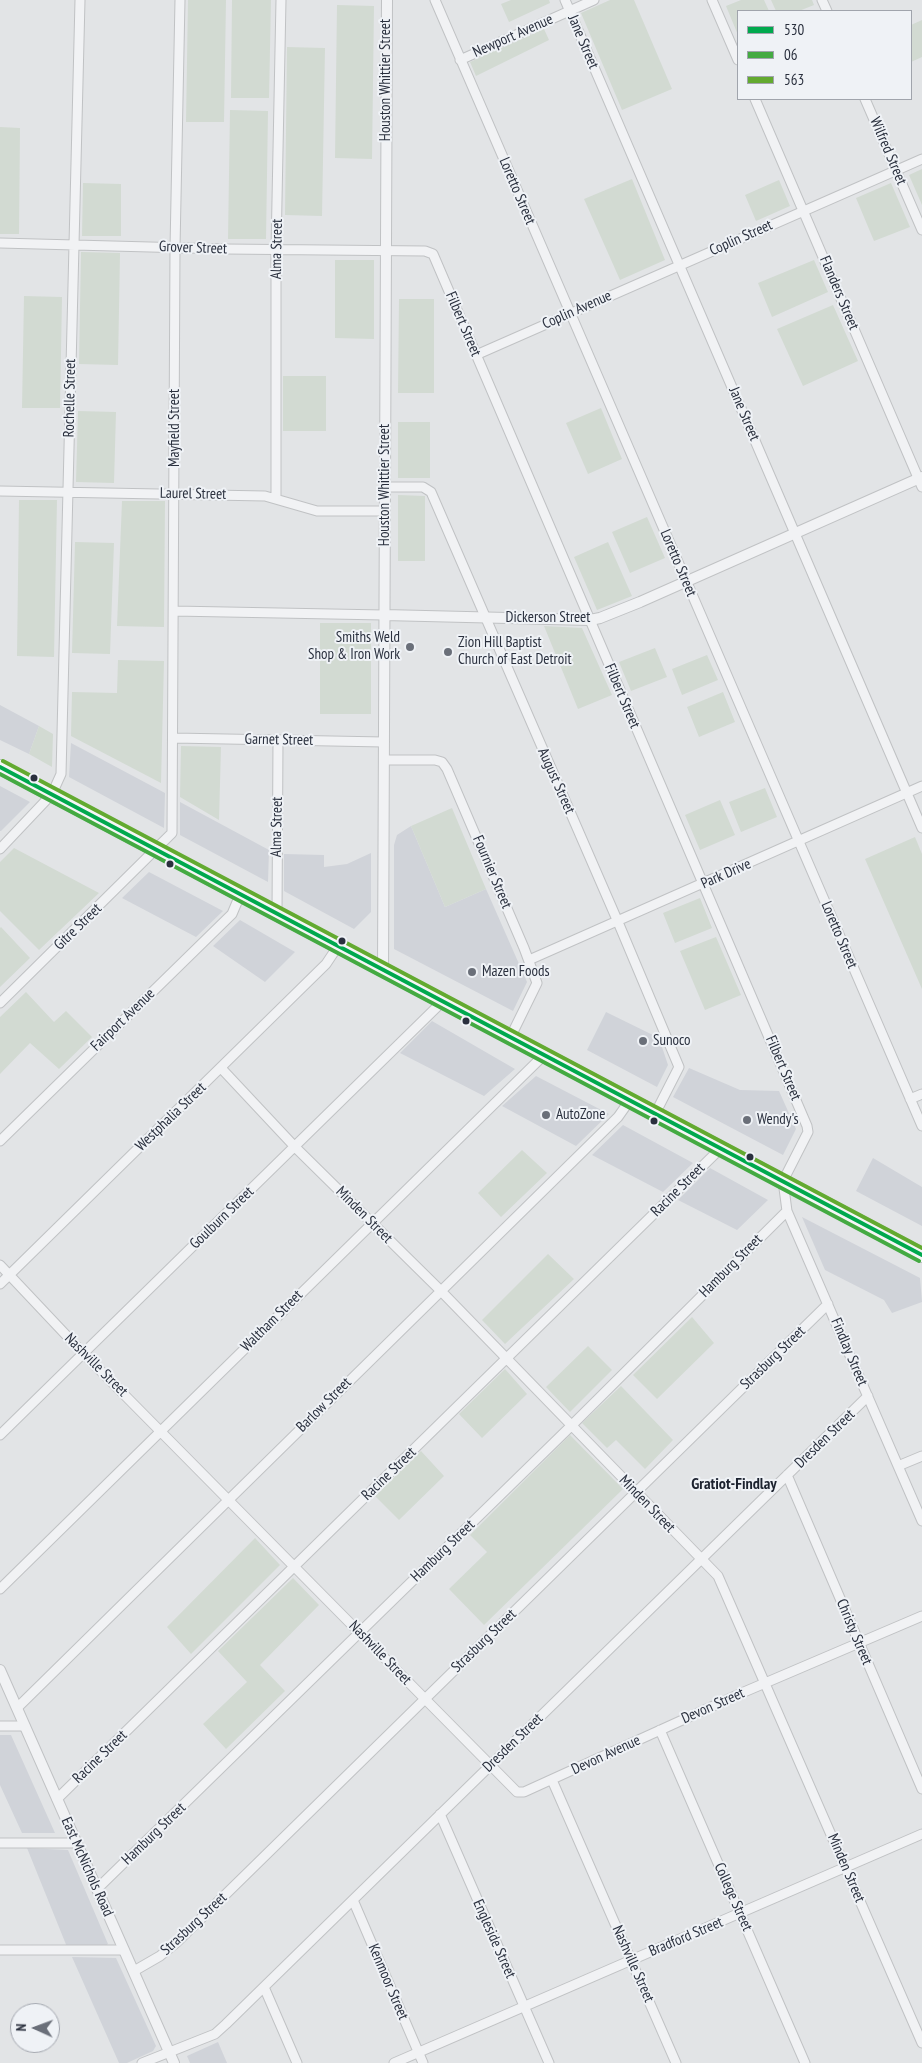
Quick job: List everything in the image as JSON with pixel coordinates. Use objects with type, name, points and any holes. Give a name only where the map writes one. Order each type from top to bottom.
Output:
[{"type":"main road","points":[[0,767],[922,1255]]},
{"type":"street","name":"Rochelle Street","points":[[52,794],[61,774],[80,0]]},
{"type":"street","name":"Mayfield Street","points":[[156,850],[172,833],[174,738],[175,248],[180,0]]},
{"type":"street","name":"Alma Street","points":[[276,498],[276,250],[282,0]]},
{"type":"street","name":"Houston Whittier Street","points":[[382,970],[387,0]]},
{"type":"street","name":"Loretto Street","points":[[436,0],[460,60],[922,1126]]},
{"type":"street","name":"Jane Street","points":[[565,0],[922,828]]},
{"type":"street","name":"Newport Avenue","points":[[460,60],[594,0]]},
{"type":"street","points":[[712,0],[737,58]]},
{"type":"street","name":"Flanders Street","points":[[755,100],[921,481]]},
{"type":"street","name":"Wilfred Street","points":[[865,100],[922,230]]},
{"type":"street","points":[[804,210],[922,159]]},
{"type":"street","name":"Coplin Street","points":[[679,265],[804,210]]},
{"type":"street","name":"Grover Street","points":[[0,243],[385,251]]},
{"type":"street","name":"Filbert Street","points":[[385,251],[425,251],[433,254],[704,884],[807,1126],[808,1132],[783,1181]]},
{"type":"street","name":"Coplin Avenue","points":[[476,355],[679,265]]},
{"type":"street","name":"Dickerson Street","points":[[174,611],[590,620],[640,602],[796,533],[921,481]]},
{"type":"street","name":"August Street","points":[[385,487],[423,487],[431,492],[618,922],[678,1067],[655,1114]]},
{"type":"street","name":"Laurel Street","points":[[0,491],[265,496],[318,511],[385,511]]},
{"type":"street","name":"Garnet Street","points":[[174,738],[384,742]]},
{"type":"street","name":"Alma Street","points":[[277,914],[278,740]]},
{"type":"street","name":"Fournier Street","points":[[384,760],[435,760],[442,762],[447,769],[529,960],[537,983],[511,1036]]},
{"type":"street","name":"Park Drive","points":[[529,960],[922,786]]},
{"type":"street","points":[[0,849],[52,794]]},
{"type":"street","name":"Gitre Street","points":[[0,1003],[156,850]]},
{"type":"street","name":"Fairport Avenue","points":[[0,1141],[232,914],[240,895]]},
{"type":"street","name":"Westphalia Street","points":[[0,1284],[326,964],[338,946]]},
{"type":"street","name":"Goulburn Street","points":[[0,1435],[443,1001]]},
{"type":"street","name":"Waltham Street","points":[[0,1589],[372,1223],[495,1106],[545,1054]]},
{"type":"street","name":"Minden Street","points":[[221,1068],[295,1146],[440,1290],[723,1582],[922,2043]]},
{"type":"street","points":[[910,1099],[922,1094]]},
{"type":"street","name":"Barlow Street","points":[[17,1708],[618,1117],[630,1100]]},
{"type":"street","name":"Racine Street","points":[[57,1799],[721,1148]]},
{"type":"street","name":"Findlay Street","points":[[783,1181],[787,1211],[922,1521]]},
{"type":"street","name":"Hamburg Street","points":[[97,1889],[571,1426],[787,1211]]},
{"type":"street","name":"Nashville Street","points":[[0,1265],[83,1353],[517,1792],[524,1792],[552,1780],[676,2063]]},
{"type":"street","name":"Strasburg Street","points":[[134,1971],[160,1956],[177,1942],[828,1304]]},
{"type":"street","name":"Dresden Street","points":[[142,2063],[214,2034],[868,1396]]},
{"type":"street","points":[[898,1466],[922,1456]]},
{"type":"street","name":"Christy Street","points":[[787,1475],[922,1789]]},
{"type":"street","points":[[766,1683],[922,1616]]},
{"type":"street","name":"East McNichols Road","points":[[0,1670],[174,2063]]},
{"type":"street","name":"Devon Street","points":[[660,1730],[766,1683]]},
{"type":"street","points":[[0,1726],[25,1726]]},
{"type":"street","name":"Devon Avenue","points":[[552,1780],[660,1730]]},
{"type":"street","name":"College Street","points":[[660,1730],[805,2063]]},
{"type":"street","name":"Engleside Street","points":[[440,1814],[549,2063]]},
{"type":"street","name":"Bradford Street","points":[[394,2063],[922,1834]]},
{"type":"street","points":[[0,1843],[77,1843]]},
{"type":"street","name":"Kenmoor Street","points":[[353,1900],[423,2063]]},
{"type":"street","points":[[0,1950],[124,1950]]},
{"type":"street","points":[[264,1987],[297,2063]]},
{"type":"shaded area","points":[[188,0],[226,0],[224,122],[186,122]]},
{"type":"shaded area","points":[[232,0],[271,0],[269,98],[231,98]]},
{"type":"shaded area","points":[[511,0],[549,0],[550,3],[509,22],[501,4]]},
{"type":"shaded area","points":[[610,0],[634,0],[672,89],[622,110],[581,13]]},
{"type":"shaded area","points":[[741,0],[764,0],[769,10],[737,10],[737,33],[726,6]]},
{"type":"shaded area","points":[[771,0],[812,0],[814,5],[802,10],[776,10]]},
{"type":"shaded area","points":[[337,5],[374,6],[372,159],[335,158]]},
{"type":"shaded area","points":[[922,20],[922,57],[912,62],[912,25]]},
{"type":"shaded area","points":[[544,29],[549,40],[476,76],[470,62]]},
{"type":"shaded area","points":[[287,47],[325,48],[322,216],[285,215]]},
{"type":"shaded area","points":[[230,110],[268,111],[266,239],[228,239]]},
{"type":"shaded area","points":[[0,127],[20,128],[19,234],[0,234]]},
{"type":"shaded area","points":[[922,169],[922,205],[909,175]]},
{"type":"shaded area","points":[[632,179],[665,260],[620,280],[584,199]]},
{"type":"shaded area","points":[[779,180],[790,206],[756,221],[745,195]]},
{"type":"shaded area","points":[[83,183],[121,184],[121,236],[82,236]]},
{"type":"shaded area","points":[[891,183],[910,227],[874,241],[856,198]]},
{"type":"shaded area","points":[[81,252],[120,253],[118,365],[79,364]]},
{"type":"shaded area","points":[[335,260],[374,260],[374,339],[335,338]]},
{"type":"shaded area","points":[[814,260],[828,292],[772,317],[758,283]]},
{"type":"shaded area","points":[[24,296],[62,297],[60,408],[22,408]]},
{"type":"shaded area","points":[[399,299],[434,299],[434,393],[398,393]]},
{"type":"shaded area","points":[[833,305],[858,361],[803,386],[777,329]]},
{"type":"shaded area","points":[[283,376],[326,376],[326,431],[283,431]]},
{"type":"shaded area","points":[[601,408],[622,459],[588,474],[566,423]]},
{"type":"shaded area","points":[[78,411],[116,412],[114,483],[76,482]]},
{"type":"shaded area","points":[[398,422],[430,422],[430,478],[398,478]]},
{"type":"shaded area","points":[[398,495],[425,496],[425,561],[398,561]]},
{"type":"shaded area","points":[[19,500],[57,500],[54,657],[17,656]]},
{"type":"shaded area","points":[[122,501],[165,501],[164,627],[117,626]]},
{"type":"shaded area","points":[[647,517],[665,558],[630,573],[612,532]]},
{"type":"shaded area","points":[[75,542],[114,543],[110,654],[72,653]]},
{"type":"shaded area","points":[[608,542],[632,596],[597,610],[574,557]]},
{"type":"shaded area","points":[[320,623],[371,623],[371,714],[320,714]]},
{"type":"shaded area","points":[[544,626],[582,628],[612,695],[578,709]]},
{"type":"shaded area","points":[[655,648],[667,677],[631,691],[619,662]]},
{"type":"shaded area","points":[[707,655],[718,680],[682,695],[672,669]]},
{"type":"shaded area","points":[[118,660],[164,661],[161,783],[71,736],[72,692],[117,693]]},
{"type":"shaded area","points":[[723,692],[735,722],[699,737],[687,707]]},
{"type":"shaded area","points":[[0,705],[39,726],[29,754],[0,740]]},
{"type":"shaded area","points":[[39,726],[53,734],[52,767],[29,754]]},
{"type":"shaded area","points":[[71,743],[165,793],[164,828],[69,777]]},
{"type":"shaded area","points":[[181,746],[221,747],[219,820],[180,797]]},
{"type":"shaded area","points":[[0,786],[30,802],[1,831],[0,831]]},
{"type":"shaded area","points":[[765,788],[777,817],[741,832],[729,802]]},
{"type":"shaded area","points":[[720,800],[735,835],[700,850],[685,815]]},
{"type":"shaded area","points":[[180,802],[269,850],[268,882],[180,835]]},
{"type":"shaded area","points":[[452,808],[486,889],[445,907],[411,826]]},
{"type":"shaded area","points":[[411,826],[445,907],[486,889],[527,982],[513,1011],[394,949],[394,845],[397,835]]},
{"type":"shaded area","points":[[915,837],[922,854],[922,989],[865,859]]},
{"type":"shaded area","points":[[14,848],[99,893],[39,950],[0,911],[0,862]]},
{"type":"shaded area","points":[[371,853],[371,912],[354,929],[284,891],[284,854],[324,855],[324,867],[347,864]]},
{"type":"shaded area","points":[[149,872],[223,911],[196,937],[122,898]]},
{"type":"shaded area","points":[[700,898],[712,928],[675,943],[663,913]]},
{"type":"shaded area","points":[[240,920],[295,952],[265,982],[213,946]]},
{"type":"shaded area","points":[[0,928],[30,958],[0,987]]},
{"type":"shaded area","points":[[716,937],[741,995],[705,1010],[680,951]]},
{"type":"shaded area","points":[[26,992],[54,1022],[66,1011],[92,1037],[59,1069],[30,1043],[0,1074],[0,1017]]},
{"type":"shaded area","points":[[606,1012],[659,1038],[668,1065],[657,1087],[587,1050]]},
{"type":"shaded area","points":[[432,1021],[515,1069],[484,1096],[400,1053]]},
{"type":"shaded area","points":[[689,1068],[740,1090],[779,1091],[796,1129],[783,1155],[673,1097]]},
{"type":"shaded area","points":[[536,1076],[609,1114],[576,1146],[502,1106]]},
{"type":"shaded area","points":[[623,1125],[693,1163],[663,1192],[592,1155]]},
{"type":"shaded area","points":[[522,1150],[547,1173],[501,1217],[478,1193]]},
{"type":"shaded area","points":[[873,1158],[922,1187],[922,1226],[856,1191]]},
{"type":"shaded area","points":[[710,1168],[768,1200],[737,1230],[678,1200]]},
{"type":"shaded area","points":[[802,1217],[920,1278],[922,1302],[892,1313],[884,1300],[825,1270]]},
{"type":"shaded area","points":[[548,1254],[574,1279],[505,1344],[482,1320]]},
{"type":"shaded area","points":[[692,1317],[714,1343],[657,1399],[633,1375]]},
{"type":"shaded area","points":[[588,1346],[612,1370],[570,1412],[546,1387]]},
{"type":"shaded area","points":[[505,1369],[527,1394],[482,1438],[459,1414]]},
{"type":"shaded area","points":[[621,1386],[673,1440],[645,1469],[616,1440],[607,1448],[582,1423]]},
{"type":"shaded area","points":[[570,1435],[623,1489],[484,1625],[449,1589],[487,1552],[470,1535]]},
{"type":"shaded area","points":[[421,1451],[444,1476],[399,1520],[375,1496]]},
{"type":"shaded area","points":[[255,1538],[280,1565],[191,1654],[167,1627]]},
{"type":"shaded area","points":[[293,1578],[319,1605],[260,1665],[285,1691],[226,1749],[203,1724],[247,1682],[218,1651]]},
{"type":"shaded area","points":[[0,1735],[11,1735],[55,1833],[22,1833],[0,1785]]},
{"type":"shaded area","points":[[27,1848],[68,1850],[108,1944],[104,1947],[67,1947]]},
{"type":"shaded area","points":[[72,1957],[116,1958],[156,2046],[153,2051],[127,2063],[119,2063]]},
{"type":"shaded area","points":[[218,2042],[227,2063],[190,2063],[187,2056]]},
{"type":"transit line","name":"563","points":[[3,761],[922,1248]]},
{"type":"transit line","name":"530","points":[[0,767],[922,1255]]},
{"type":"transit line","name":"06","points":[[0,774],[919,1261]]},
{"type":"place","name":"Smiths Weld Shop & Iron Work","points":[[410,647]]},
{"type":"place","name":"Zion Hill Baptist Church of East Detroit","points":[[448,652]]},
{"type":"place","name":"Mazen Foods","points":[[472,972]]},
{"type":"place","name":"Sunoco","points":[[643,1041]]},
{"type":"place","name":"AutoZone","points":[[546,1115]]},
{"type":"place","name":"Wendy's","points":[[747,1120]]},
{"type":"district","name":"Gratiot-Findlay","points":[[734,1484]]}]
